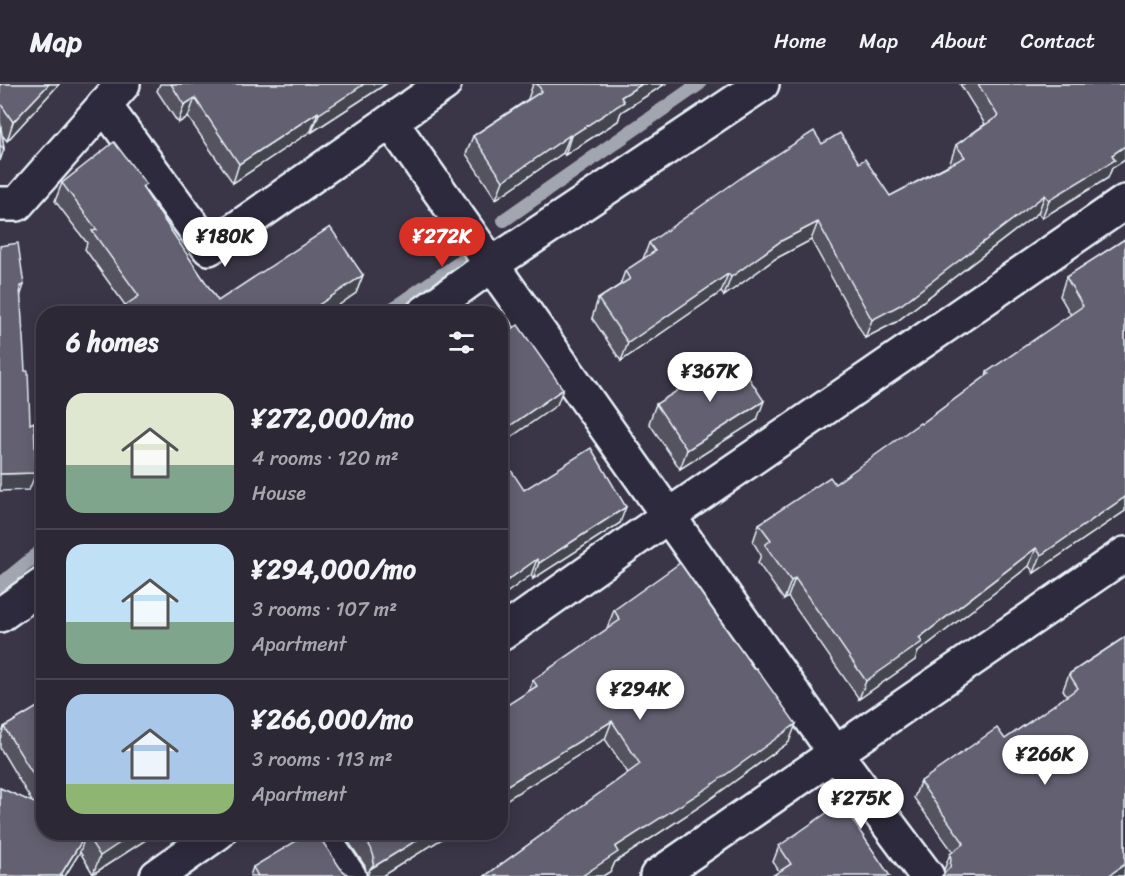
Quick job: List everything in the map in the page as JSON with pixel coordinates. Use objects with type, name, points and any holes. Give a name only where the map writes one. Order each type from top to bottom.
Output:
[{"type":"street","points":[[0,204],[17,204],[114,94],[209,248],[444,84]]},
{"type":"street","points":[[434,306],[491,265],[762,84]]},
{"type":"street","points":[[391,122],[836,754],[927,876]]},
{"type":"street","points":[[508,629],[668,516],[1125,202]]},
{"type":"street","points":[[657,876],[1125,554]]},
{"type":"street","points":[[0,615],[36,590]]},
{"type":"street","points":[[157,876],[208,840]]},
{"type":"street","points":[[324,840],[349,876]]},
{"type":"building","points":[[0,84],[49,84],[13,122],[0,103]]},
{"type":"building","points":[[171,84],[364,84],[239,164],[195,98],[184,105]]},
{"type":"building","points":[[537,84],[642,84],[621,97],[624,102],[570,135],[503,181],[473,136],[542,91]]},
{"type":"building","points":[[978,84],[1125,84],[1125,146],[1112,155],[1115,160],[1049,200],[1045,195],[902,304],[872,320],[818,222],[781,241],[731,277],[728,274],[628,343],[598,299],[630,279],[625,271],[655,251],[649,243],[745,175],[814,131],[822,144],[840,133],[859,163],[865,159],[890,196],[965,157],[956,145],[998,116]]},
{"type":"building","points":[[0,120],[4,149],[0,145]]},
{"type":"building","points":[[114,142],[146,184],[142,187],[218,301],[330,227],[363,275],[317,306],[124,306],[139,296],[92,231],[97,230],[62,183]]},
{"type":"building","points":[[1125,239],[1125,497],[1041,555],[1036,548],[919,638],[922,642],[866,681],[795,578],[791,581],[765,545],[771,540],[759,524],[830,477],[835,484],[989,374],[987,372],[1083,306],[1066,277]]},
{"type":"building","points":[[18,243],[24,285],[20,286],[25,371],[28,371],[30,424],[34,422],[36,473],[0,474],[0,246]]},
{"type":"building","points":[[518,325],[563,389],[508,427],[508,332]]},
{"type":"building","points":[[734,355],[764,401],[687,450],[656,404]]},
{"type":"building","points":[[591,448],[626,507],[539,563],[537,559],[508,580],[508,466],[524,490]]},
{"type":"building","points":[[680,563],[754,669],[756,668],[796,724],[706,789],[615,847],[618,852],[582,876],[485,876],[640,764],[612,721],[508,785],[508,705],[537,686],[533,680],[620,620],[614,610]]},
{"type":"building","points":[[1125,637],[1125,864],[1108,876],[942,876],[950,867],[950,854],[964,843],[920,782],[997,728],[1005,739],[1078,688],[1069,674]]},
{"type":"building","points":[[36,708],[36,779],[4,727]]},
{"type":"building","points":[[0,788],[36,804],[36,840],[82,840],[60,876],[0,876]]},
{"type":"building","points":[[841,803],[890,876],[772,876],[791,864],[779,846]]},
{"type":"building","points":[[90,840],[124,840],[100,856]]},
{"type":"building","points":[[298,840],[321,840],[341,869],[348,875],[359,876],[258,876],[253,867]]},
{"type":"building","points":[[366,840],[417,840],[370,869],[374,857]]},
{"type":"waterway","points":[[504,220],[699,84]]},
{"type":"waterway","points":[[397,306],[462,261]]},
{"type":"waterway","points":[[0,585],[36,556]]}]
